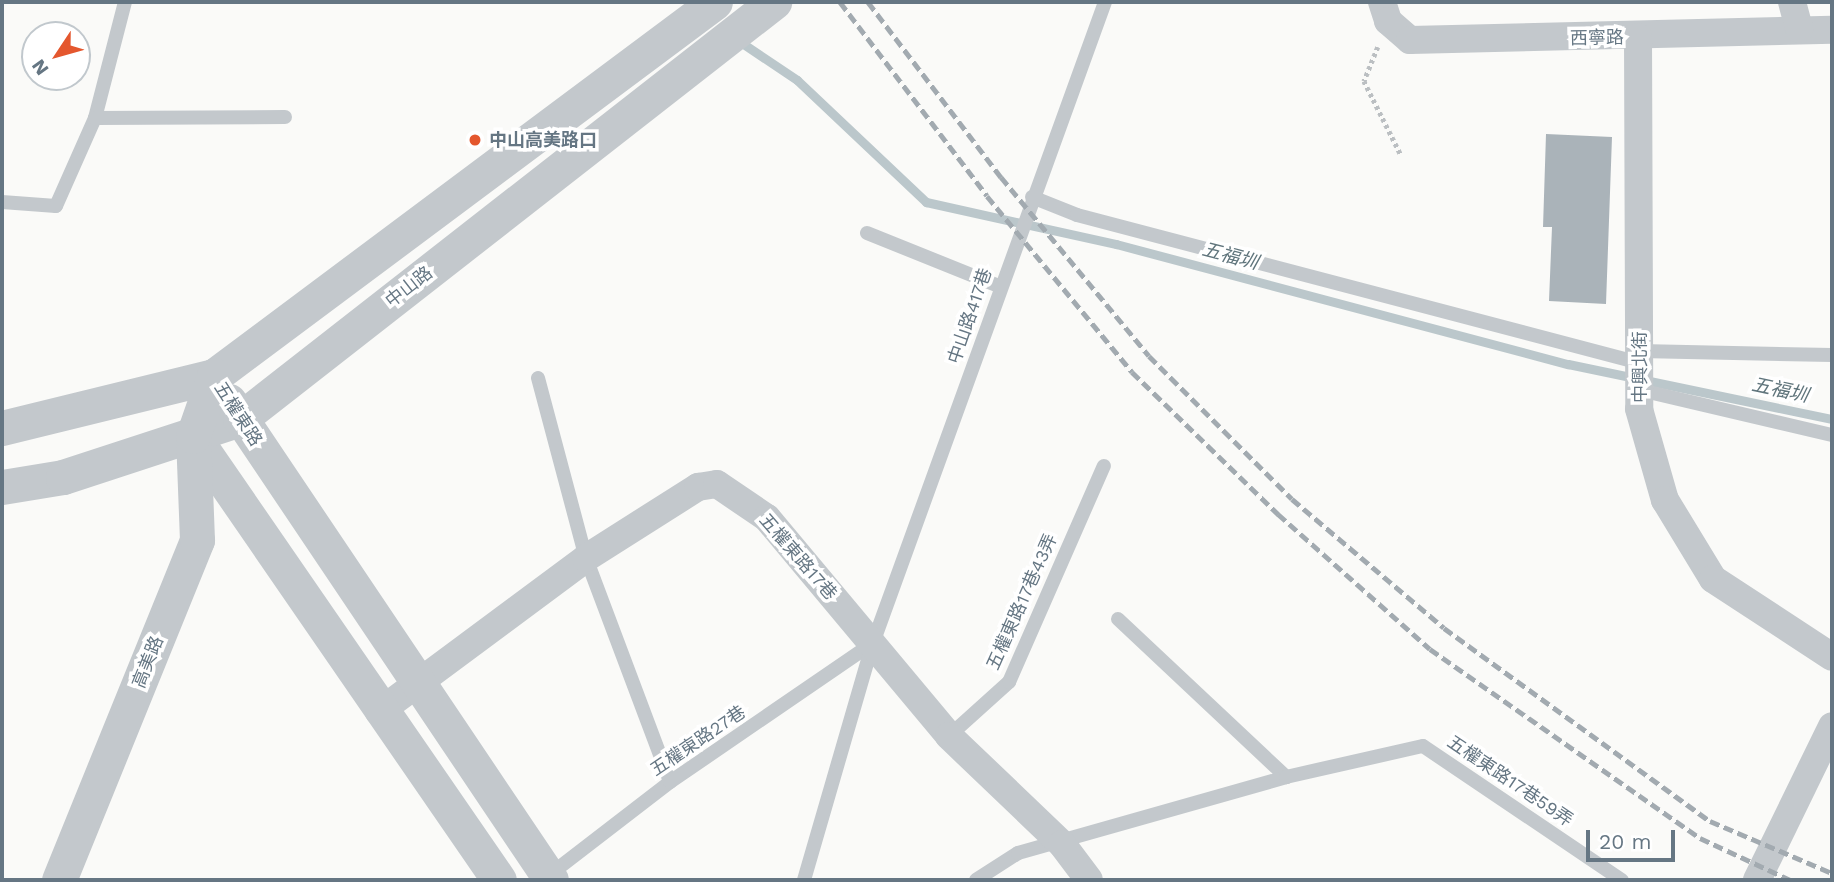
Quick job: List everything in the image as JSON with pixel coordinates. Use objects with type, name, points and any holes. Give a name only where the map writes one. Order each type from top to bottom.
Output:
[{"type":"street","points":[[2,428],[214,376],[715,2]]},
{"type":"street","name":"中山路","points":[[2,487],[63,477],[240,419],[757,7]]},
{"type":"street","name":"西寧路","points":[[1385,11],[1410,40],[1638,37],[1796,15],[1832,30]]},
{"type":"street","name":"中興北街","points":[[1638,37],[1640,368],[1665,500],[1713,579],[1832,657]]},
{"type":"street","name":"五權東路","points":[[214,376],[240,419],[550,878]]},
{"type":"street","name":"五權東路","points":[[194,436],[214,376]]},
{"type":"street","points":[[194,436],[379,712],[499,880]]},
{"type":"street","name":"高美路","points":[[59,880],[197,540],[194,436]]},
{"type":"street","name":"五權東路17巷","points":[[379,712],[586,558],[698,487],[717,484],[767,517],[949,736],[1062,845],[1089,880]]},
{"type":"street","points":[[1757,880],[1832,726]]},
{"type":"lane","points":[[2,202],[56,206],[94,118],[125,2]]},
{"type":"lane","name":"中山路417巷","points":[[804,880],[873,643],[1032,197],[1105,2]]},
{"type":"lane","points":[[94,118],[285,117]]},
{"type":"lane","points":[[1032,197],[1077,215],[1640,368],[1832,435]]},
{"type":"lane","points":[[867,233],[1001,286]]},
{"type":"lane","points":[[1640,368],[1832,355]]},
{"type":"lane","points":[[538,378],[586,558],[670,782]]},
{"type":"lane","name":"五權東路17巷43弄","points":[[949,736],[1009,682],[1104,466]]},
{"type":"lane","points":[[1118,619],[1286,777]]},
{"type":"lane","name":"五權東路27巷","points":[[550,878],[670,782],[873,643]]},
{"type":"lane","name":"五權東路17巷59弄","points":[[976,880],[1018,853],[1062,845],[1286,777],[1423,746],[1622,880]]},
{"type":"path","points":[[1385,11],[1364,81],[1401,155]]},
{"type":"building","points":[[1546,134],[1612,137],[1606,304],[1549,301],[1552,227],[1543,227]]},
{"type":"waterway","name":"五福圳","points":[[739,41],[797,80],[926,202],[1116,244],[1568,364],[1832,419]]},
{"type":"railway","points":[[840,2],[987,196],[1132,372],[1278,514],[1430,649],[1700,838],[1790,880]]},
{"type":"railway","points":[[868,2],[1001,177],[1149,356],[1292,499],[1444,628],[1710,821],[1832,873]]},
{"type":"place","name":"中山高美路口","points":[[475,140]]}]
